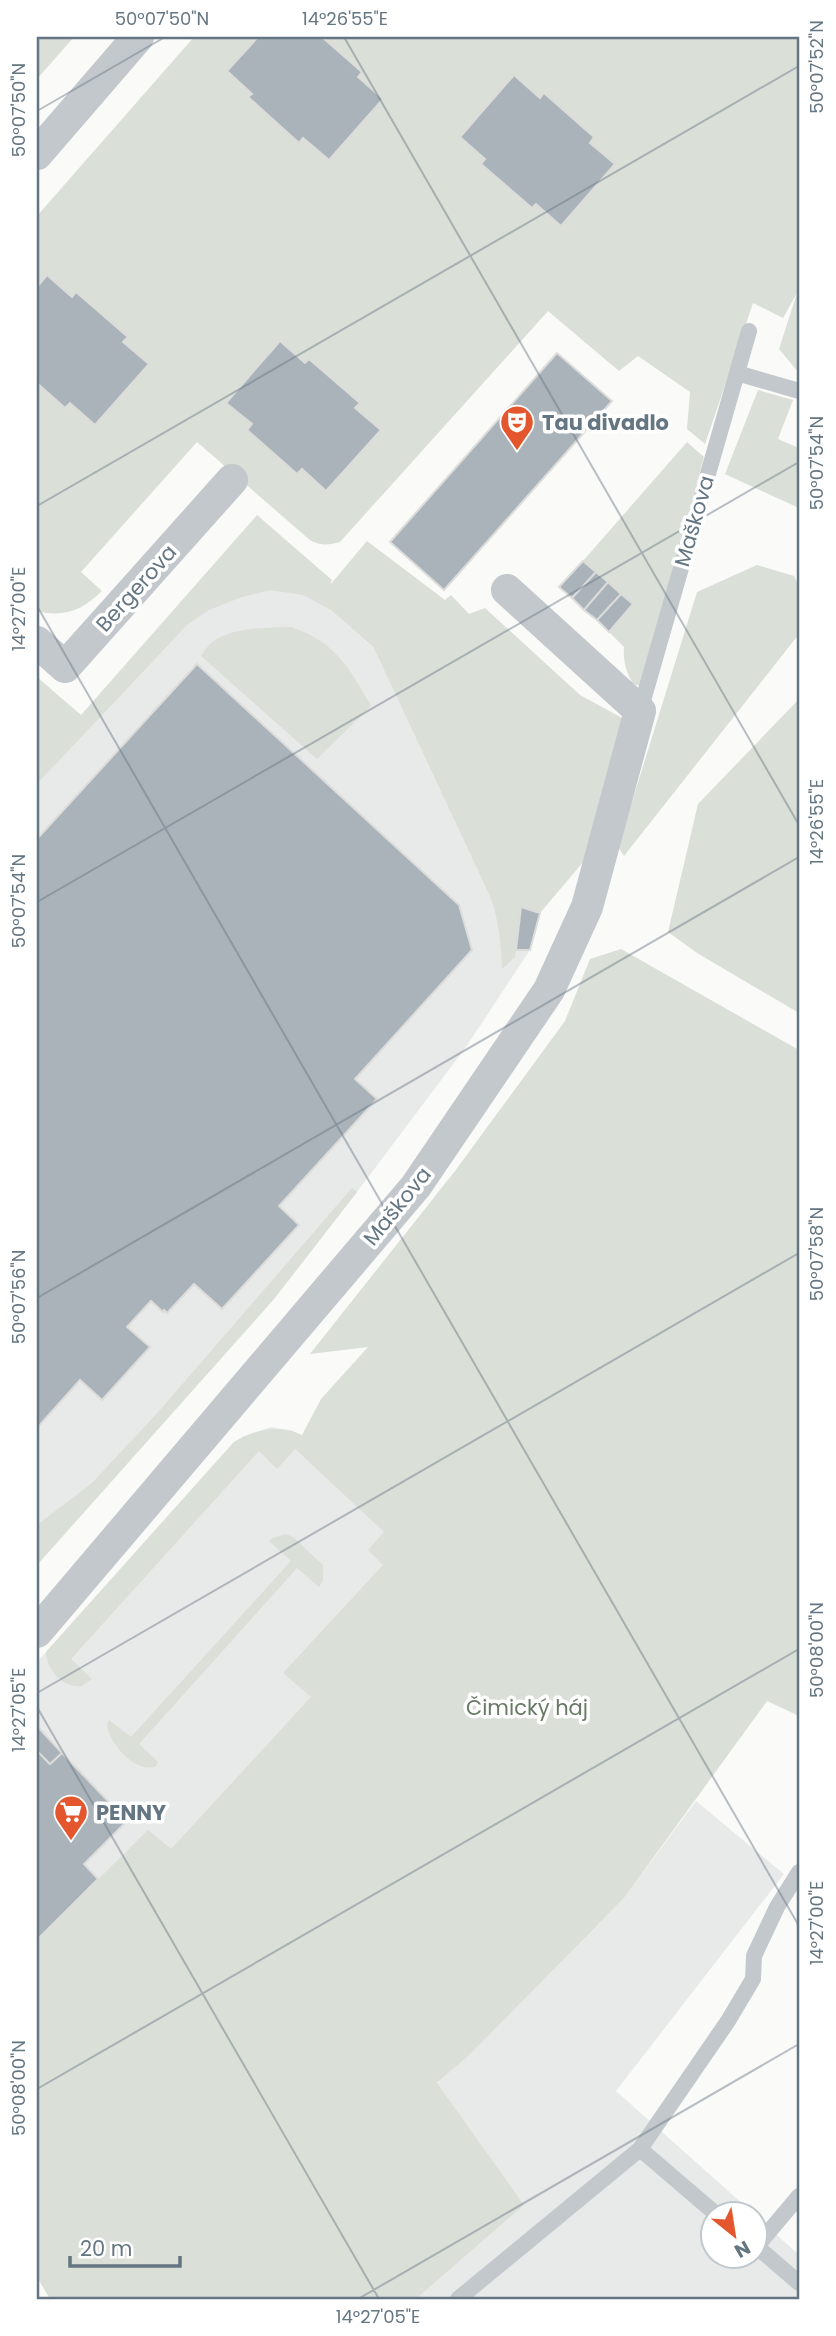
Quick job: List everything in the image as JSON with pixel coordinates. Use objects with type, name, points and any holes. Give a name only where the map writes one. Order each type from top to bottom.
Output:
[{"type":"street","points":[[37,154],[138,37]]},
{"type":"street","name":"Bergerova","points":[[37,642],[65,667],[232,480]]},
{"type":"street","points":[[507,590],[640,711]]},
{"type":"street","name":"Maškova","points":[[37,1632],[416,1186],[549,990],[587,907],[640,711]]},
{"type":"lane","name":"Maškova","points":[[640,711],[749,331]]},
{"type":"lane","points":[[737,373],[799,391]]},
{"type":"lane","points":[[458,2299],[640,2150],[728,2021],[753,1979],[754,1956],[777,1907],[799,1872]]},
{"type":"lane","points":[[640,2150],[700,2201]]},
{"type":"lane","points":[[770,2230],[799,2196]]},
{"type":"lane","points":[[770,2258],[799,2283]]},
{"type":"shaded area","points":[[296,578],[423,693],[540,913],[530,950],[466,1047],[357,1192],[274,1299],[37,1565],[37,784],[209,600]]},
{"type":"shaded area","points":[[271,1427],[294,1431],[295,1449],[385,1532],[384,1567],[317,1692],[37,2009],[37,1662],[234,1442]]},
{"type":"shaded area","points":[[696,1801],[784,1874],[616,2091],[738,2200],[700,2200],[700,2270],[770,2270],[770,2229],[799,2255],[799,2299],[416,2299],[524,2205],[437,2084],[624,1898]]},
{"type":"green space","points":[[37,37],[74,37],[37,79]]},
{"type":"green space","points":[[194,37],[258,37],[228,72],[252,94],[248,98],[298,142],[303,138],[328,160],[383,99],[358,77],[362,72],[322,37],[799,37],[799,373],[779,349],[797,293],[783,318],[753,303],[705,444],[687,429],[690,392],[638,356],[619,371],[548,311],[340,542],[319,544],[311,541],[197,442],[81,572],[102,591],[80,608],[55,614],[37,611],[37,383],[65,408],[70,403],[95,425],[149,364],[123,342],[127,337],[77,293],[72,297],[47,275],[37,287],[37,216]],"holes":[[[544,93],[594,137],[590,143],[615,165],[561,225],[536,204],[531,208],[481,164]],[[280,341],[305,363],[310,359],[360,403],[355,408],[381,430],[326,491],[302,469],[297,474],[247,430],[252,424],[226,402]]]},
{"type":"green space","points":[[758,390],[793,400],[778,439],[799,448],[799,508],[725,474]]},
{"type":"green space","points":[[687,442],[704,457],[641,686],[633,684],[628,675],[624,647],[609,632],[633,604],[583,561]]},
{"type":"green space","points":[[257,515],[332,580],[330,585],[367,541],[445,600],[451,595],[469,614],[485,608],[580,695],[626,720],[590,854],[540,913],[521,907],[515,957],[502,969],[499,932],[490,896],[374,648],[331,610],[303,595],[270,590],[242,597],[209,610],[188,624],[37,784],[37,677],[81,715]]},
{"type":"green space","points":[[757,565],[794,576],[799,587],[799,634],[624,856],[618,847],[697,592]]},
{"type":"green space","points":[[291,627],[330,648],[348,668],[371,706],[317,759],[201,656],[212,642],[230,633]]},
{"type":"green space","points":[[799,699],[799,1013],[697,953],[668,932],[698,804]]},
{"type":"green space","name":"Čimický háj","points":[[621,949],[799,1050],[799,1716],[767,1701],[624,1898],[470,2054],[437,2083],[524,2205],[416,2299],[50,2299],[37,2277],[37,1940],[148,1830],[171,1849],[311,1697],[283,1673],[383,1565],[368,1550],[384,1532],[295,1449],[277,1469],[259,1451],[71,1659],[92,1679],[82,1686],[62,1681],[52,1671],[46,1652],[234,1442],[251,1434],[276,1429],[302,1435],[321,1399],[368,1347],[310,1354],[455,1171],[565,1021],[590,959]]},
{"type":"green space","points":[[352,1188],[357,1192],[274,1299],[37,1565],[37,1525],[92,1483],[160,1410]]},
{"type":"green space","points":[[286,1534],[293,1537],[323,1565],[323,1581],[319,1587],[297,1568],[139,1744],[158,1762],[156,1766],[148,1768],[132,1761],[112,1739],[107,1724],[109,1720],[131,1737],[291,1561],[269,1541]]},
{"type":"building","points":[[258,37],[322,37],[362,72],[358,77],[383,99],[329,160],[303,138],[299,143],[248,97],[252,94],[227,71]]},
{"type":"building","points":[[514,75],[540,98],[544,93],[594,137],[590,143],[615,164],[561,226],[536,204],[532,208],[481,164],[485,159],[460,137]]},
{"type":"building","points":[[47,275],[72,297],[76,292],[128,337],[123,342],[149,364],[95,425],[70,403],[65,408],[37,383],[37,287]]},
{"type":"building","points":[[280,341],[305,363],[309,359],[360,403],[355,408],[381,430],[326,491],[302,469],[297,474],[247,430],[252,424],[226,403]]},
{"type":"building","name":"Tau divadlo","points":[[557,353],[612,401],[444,590],[390,542]]},
{"type":"building","points":[[583,561],[596,572],[572,598],[559,587]]},
{"type":"building","points":[[596,572],[608,582],[584,610],[572,598]]},
{"type":"building","points":[[608,582],[621,594],[597,620],[584,610]]},
{"type":"building","points":[[621,594],[633,604],[609,632],[597,620]]},
{"type":"building","points":[[197,664],[459,905],[472,950],[355,1079],[377,1099],[279,1206],[299,1225],[222,1309],[194,1284],[167,1313],[151,1301],[127,1327],[150,1347],[102,1400],[80,1380],[37,1428],[37,839]]},
{"type":"building","points":[[521,907],[540,913],[530,950],[516,950]]},
{"type":"building","points":[[37,1726],[62,1753],[50,1764],[37,1753]]},
{"type":"building","name":"PENNY","points":[[38,1752],[50,1764],[62,1753],[127,1821],[84,1864],[98,1879],[37,1940]]},
{"type":"place","name":"Tau divadlo","points":[[517,452]]},
{"type":"place","name":"PENNY","points":[[71,1842]]}]
